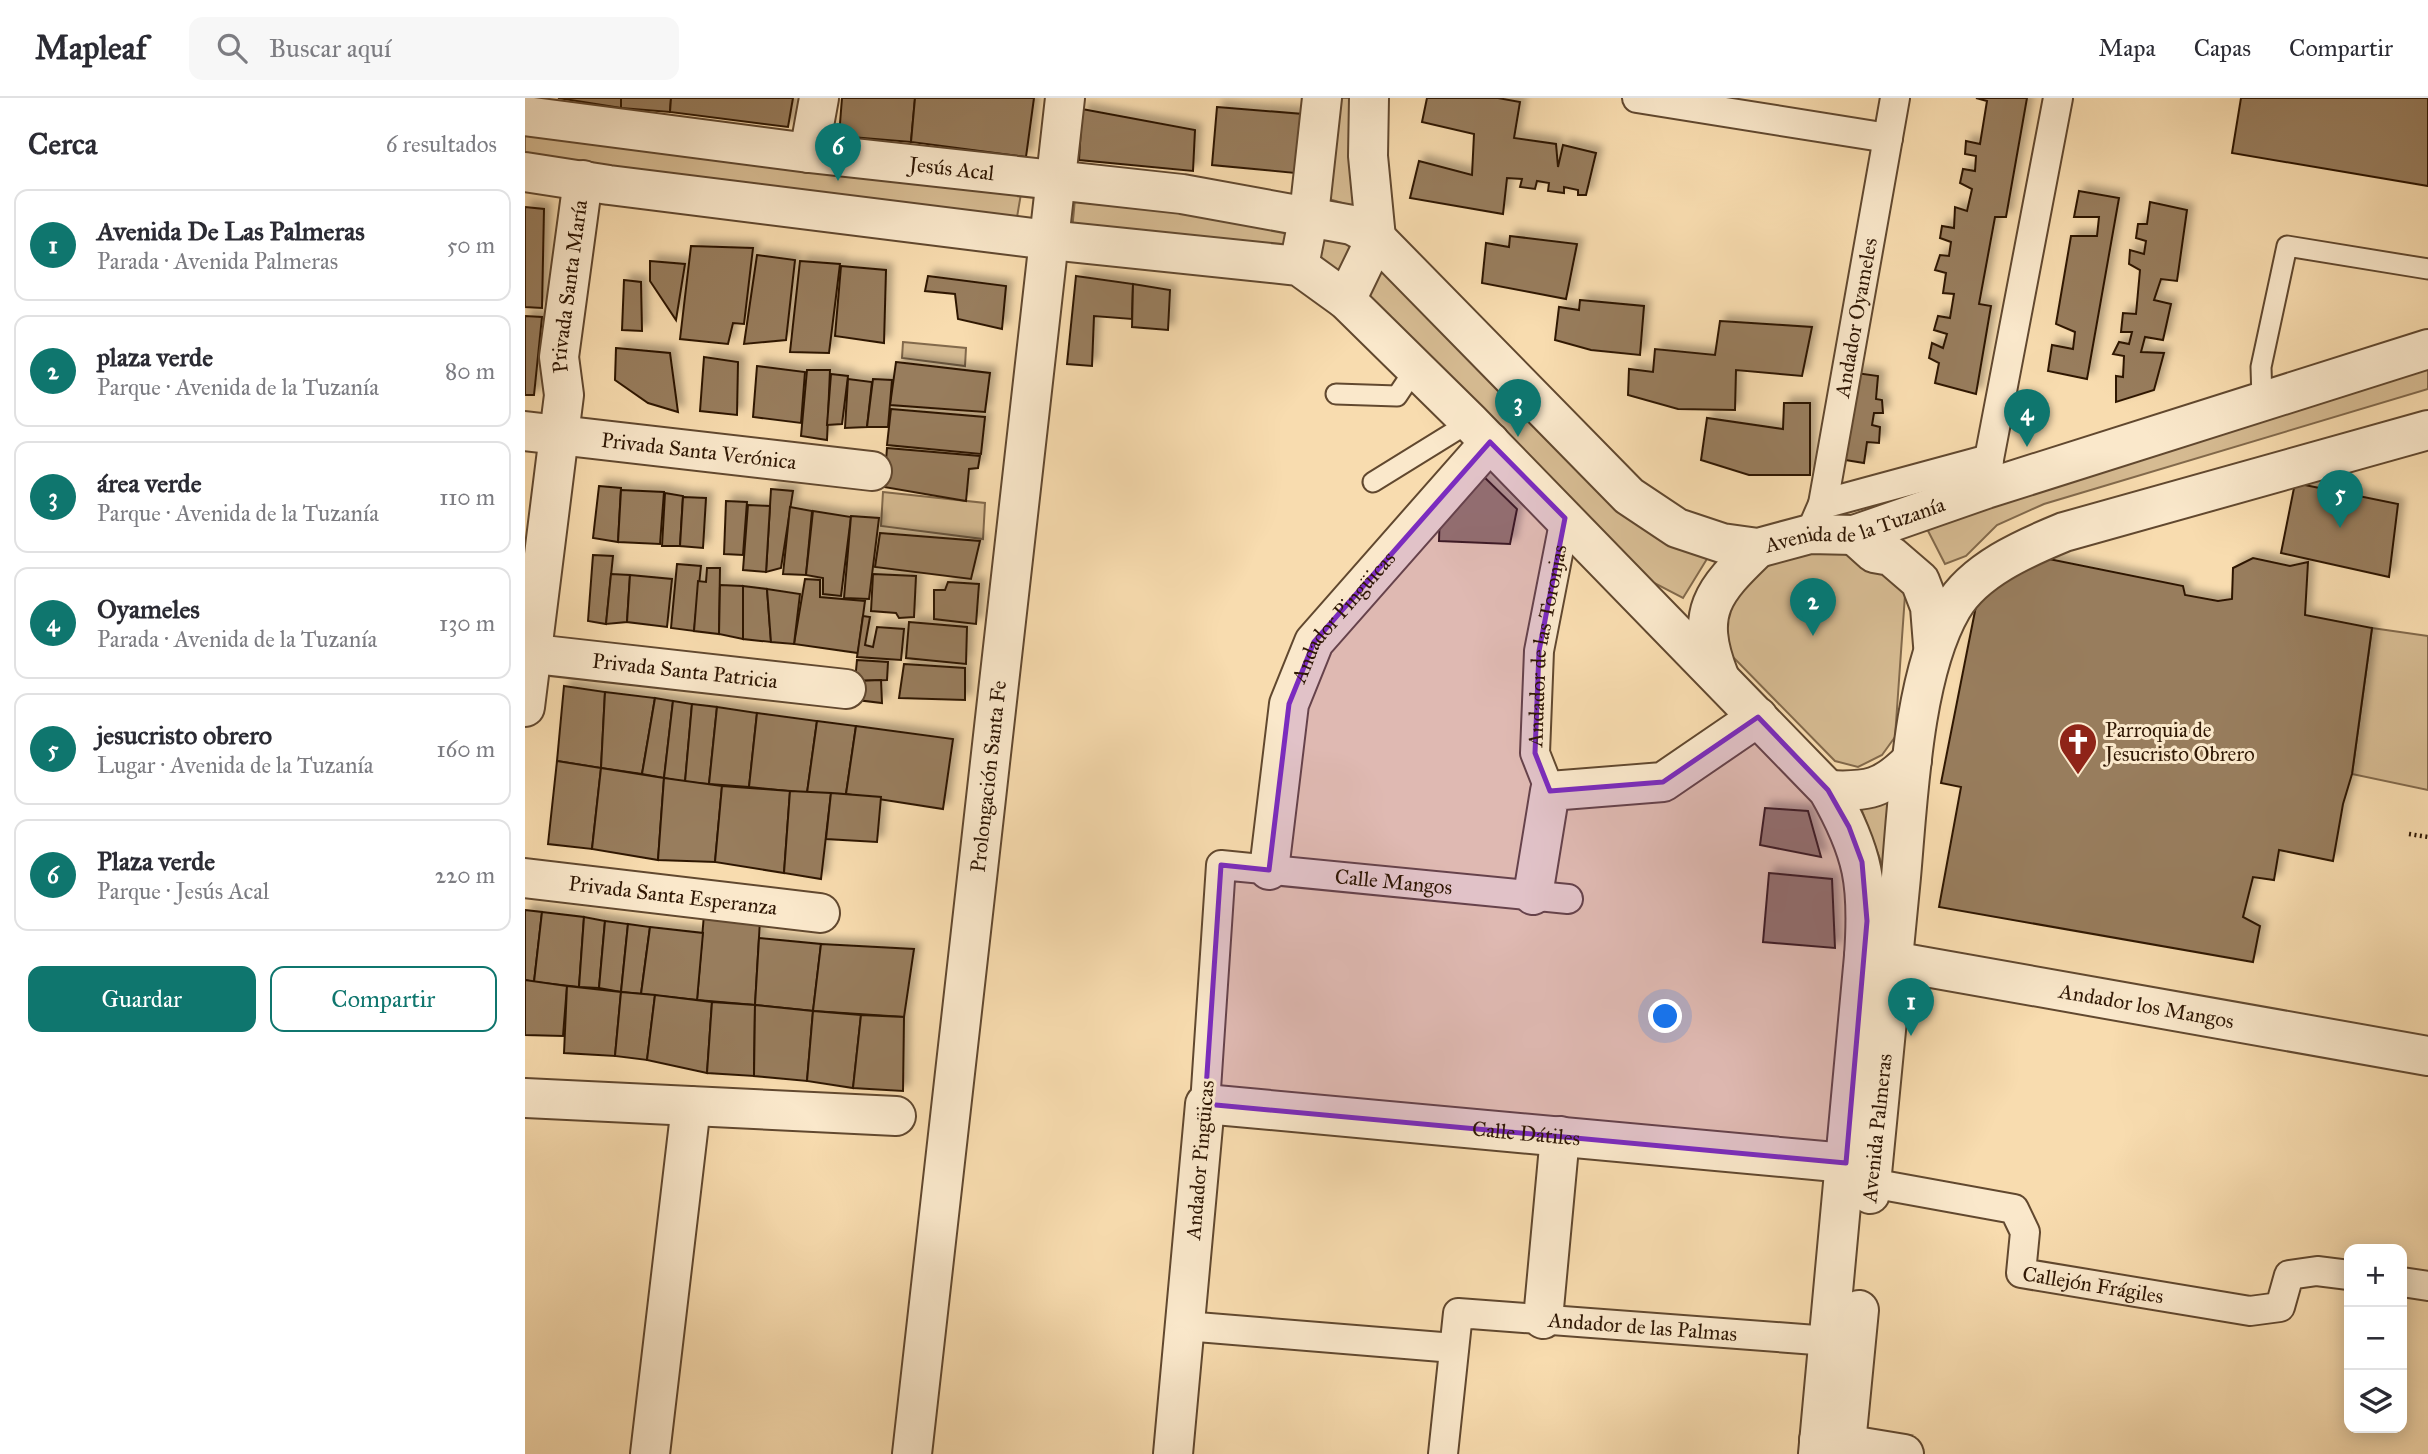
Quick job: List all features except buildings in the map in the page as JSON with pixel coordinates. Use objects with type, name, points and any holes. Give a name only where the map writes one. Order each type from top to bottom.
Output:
[{"type":"street","points":[[809,152],[819,98]]},
{"type":"street","name":"Prolongación Santa Fe","points":[[912,1454],[1065,98]]},
{"type":"street","points":[[1299,266],[1309,215],[1322,98]]},
{"type":"street","points":[[1346,300],[1376,239],[1368,156],[1369,98]]},
{"type":"street","points":[[1637,98],[1888,138]]},
{"type":"street","name":"Andador Oyameles","points":[[1817,519],[1895,98]]},
{"type":"street","points":[[1817,519],[1987,474],[2058,98]]},
{"type":"street","name":"Jesús Acal","points":[[525,116],[809,152],[1182,194],[1309,215],[1352,225],[1376,239]]},
{"type":"street","points":[[525,172],[1049,240],[1299,266],[1346,300],[1480,432],[1828,790],[1877,789],[1892,780],[1912,760],[1933,645],[1930,607],[1920,581],[1891,556],[1874,553],[1854,535]]},
{"type":"street","name":"Privada Santa María","points":[[525,707],[542,433],[564,394],[559,357],[596,183]]},
{"type":"street","name":"Avenida de la Tuzanía","points":[[1376,239],[1629,496],[1677,528],[1722,543],[1758,548],[1817,519],[1854,535],[1987,474],[2262,400],[2428,349]]},
{"type":"street","points":[[1933,645],[1953,605],[1981,577],[2014,552],[2064,532],[2428,430]]},
{"type":"street","name":"Andador Pingüicas","points":[[1269,870],[1289,704],[1314,642],[1480,432]]},
{"type":"street","name":"Privada Santa Verónica","points":[[542,433],[872,471]]},
{"type":"street","name":"Andador de las Toronjas","points":[[1550,791],[1535,752],[1539,651],[1565,518]]},
{"type":"street","points":[[1720,677],[1708,647],[1707,623],[1723,581],[1758,548]]},
{"type":"street","name":"Privada Santa Patricia","points":[[528,654],[846,689]]},
{"type":"street","points":[[1551,897],[1550,791],[1663,782],[1758,717]]},
{"type":"street","name":"Avenida Palmeras","points":[[1832,1448],[1879,959],[1912,760]]},
{"type":"street","name":"Avenida Palmeras","points":[[1828,790],[1850,827],[1862,862],[1879,959]]},
{"type":"street","name":"Andador Pingüicas","points":[[1173,1454],[1205,1104],[1221,865]]},
{"type":"street","name":"Calle Mangos","points":[[1221,865],[1551,897]]},
{"type":"street","name":"Privada Santa Esperanza","points":[[525,878],[820,913]]},
{"type":"street","name":"Andador los Mangos","points":[[1879,959],[2428,1056]]},
{"type":"street","points":[[525,1098],[896,1116]]},
{"type":"street","name":"Calle Dátiles","points":[[1205,1104],[1560,1136],[1859,1173]]},
{"type":"street","points":[[650,1454],[691,1106]]},
{"type":"street","points":[[1543,1319],[1560,1136]]},
{"type":"street","name":"Avenida Palmeras","points":[[1832,1448],[1829,1341],[1859,1173]]},
{"type":"street","name":"Callejón Frágiles","points":[[1859,1173],[2014,1209],[2025,1233],[2021,1273],[2250,1311],[2280,1307],[2289,1275],[2317,1271],[2344,1274]]},
{"type":"street","points":[[2407,1283],[2428,1286]]},
{"type":"street","name":"Andador de las Palmas","points":[[1454,1348],[1458,1312],[1829,1341]]},
{"type":"street","points":[[1185,1326],[1454,1348],[1443,1454]]},
{"type":"street","points":[[1832,1448],[1904,1454]]},
{"type":"lane","points":[[2262,400],[2260,368],[2287,246],[2428,269]]},
{"type":"lane","points":[[1336,394],[1397,396],[1415,369]]},
{"type":"lane","points":[[1373,482],[1480,432]]},
{"type":"path","points":[[2409,834],[2428,837]]},
{"type":"highlighted area","points":[[1490,442],[1565,518],[1539,651],[1535,753],[1550,791],[1663,782],[1758,717],[1828,790],[1849,827],[1862,862],[1867,921],[1846,1163],[1205,1104],[1221,865],[1269,870],[1289,704],[1314,642]]},
{"type":"shaded area","points":[[1338,98],[1356,98],[1355,207],[1329,199]]},
{"type":"shaded area","points":[[525,133],[1022,188],[1016,223],[525,157]]},
{"type":"shaded area","points":[[1076,188],[1291,223],[1287,250],[1072,231]]},
{"type":"shaded area","points":[[1320,234],[1359,245],[1342,279],[1315,266]]},
{"type":"shaded area","points":[[1373,254],[1710,554],[1683,598],[1633,572],[1352,302]]},
{"type":"shaded area","points":[[903,342],[966,348],[965,366],[902,358]]},
{"type":"shaded area","points":[[2428,365],[2428,389],[2044,504],[1997,525],[1966,556],[1945,564],[1923,521]]},
{"type":"shaded area","points":[[883,492],[985,503],[983,539],[881,526]]},
{"type":"shaded area","points":[[1854,535],[1902,565],[1905,595],[1895,737],[1882,755],[1858,767],[1835,761],[1730,654],[1715,618],[1758,548]]},
{"type":"shaded area","points":[[2372,628],[2428,636],[2428,790],[2352,774]]},
{"type":"shaded area","points":[[1889,791],[1883,867],[1858,800]]},
{"type":"place","name":"Plaza verde","points":[[838,181]]},
{"type":"place","name":"área verde","points":[[1518,437]]},
{"type":"place","name":"Oyameles","points":[[2027,447]]},
{"type":"place","name":"jesucristo obrero","points":[[2340,528]]},
{"type":"place","name":"plaza verde","points":[[1813,636]]},
{"type":"place","name":"Parroquia de Jesucristo Obrero","points":[[2078,776]]},
{"type":"place","name":"Avenida De Las Palmeras","points":[[1911,1036]]}]
